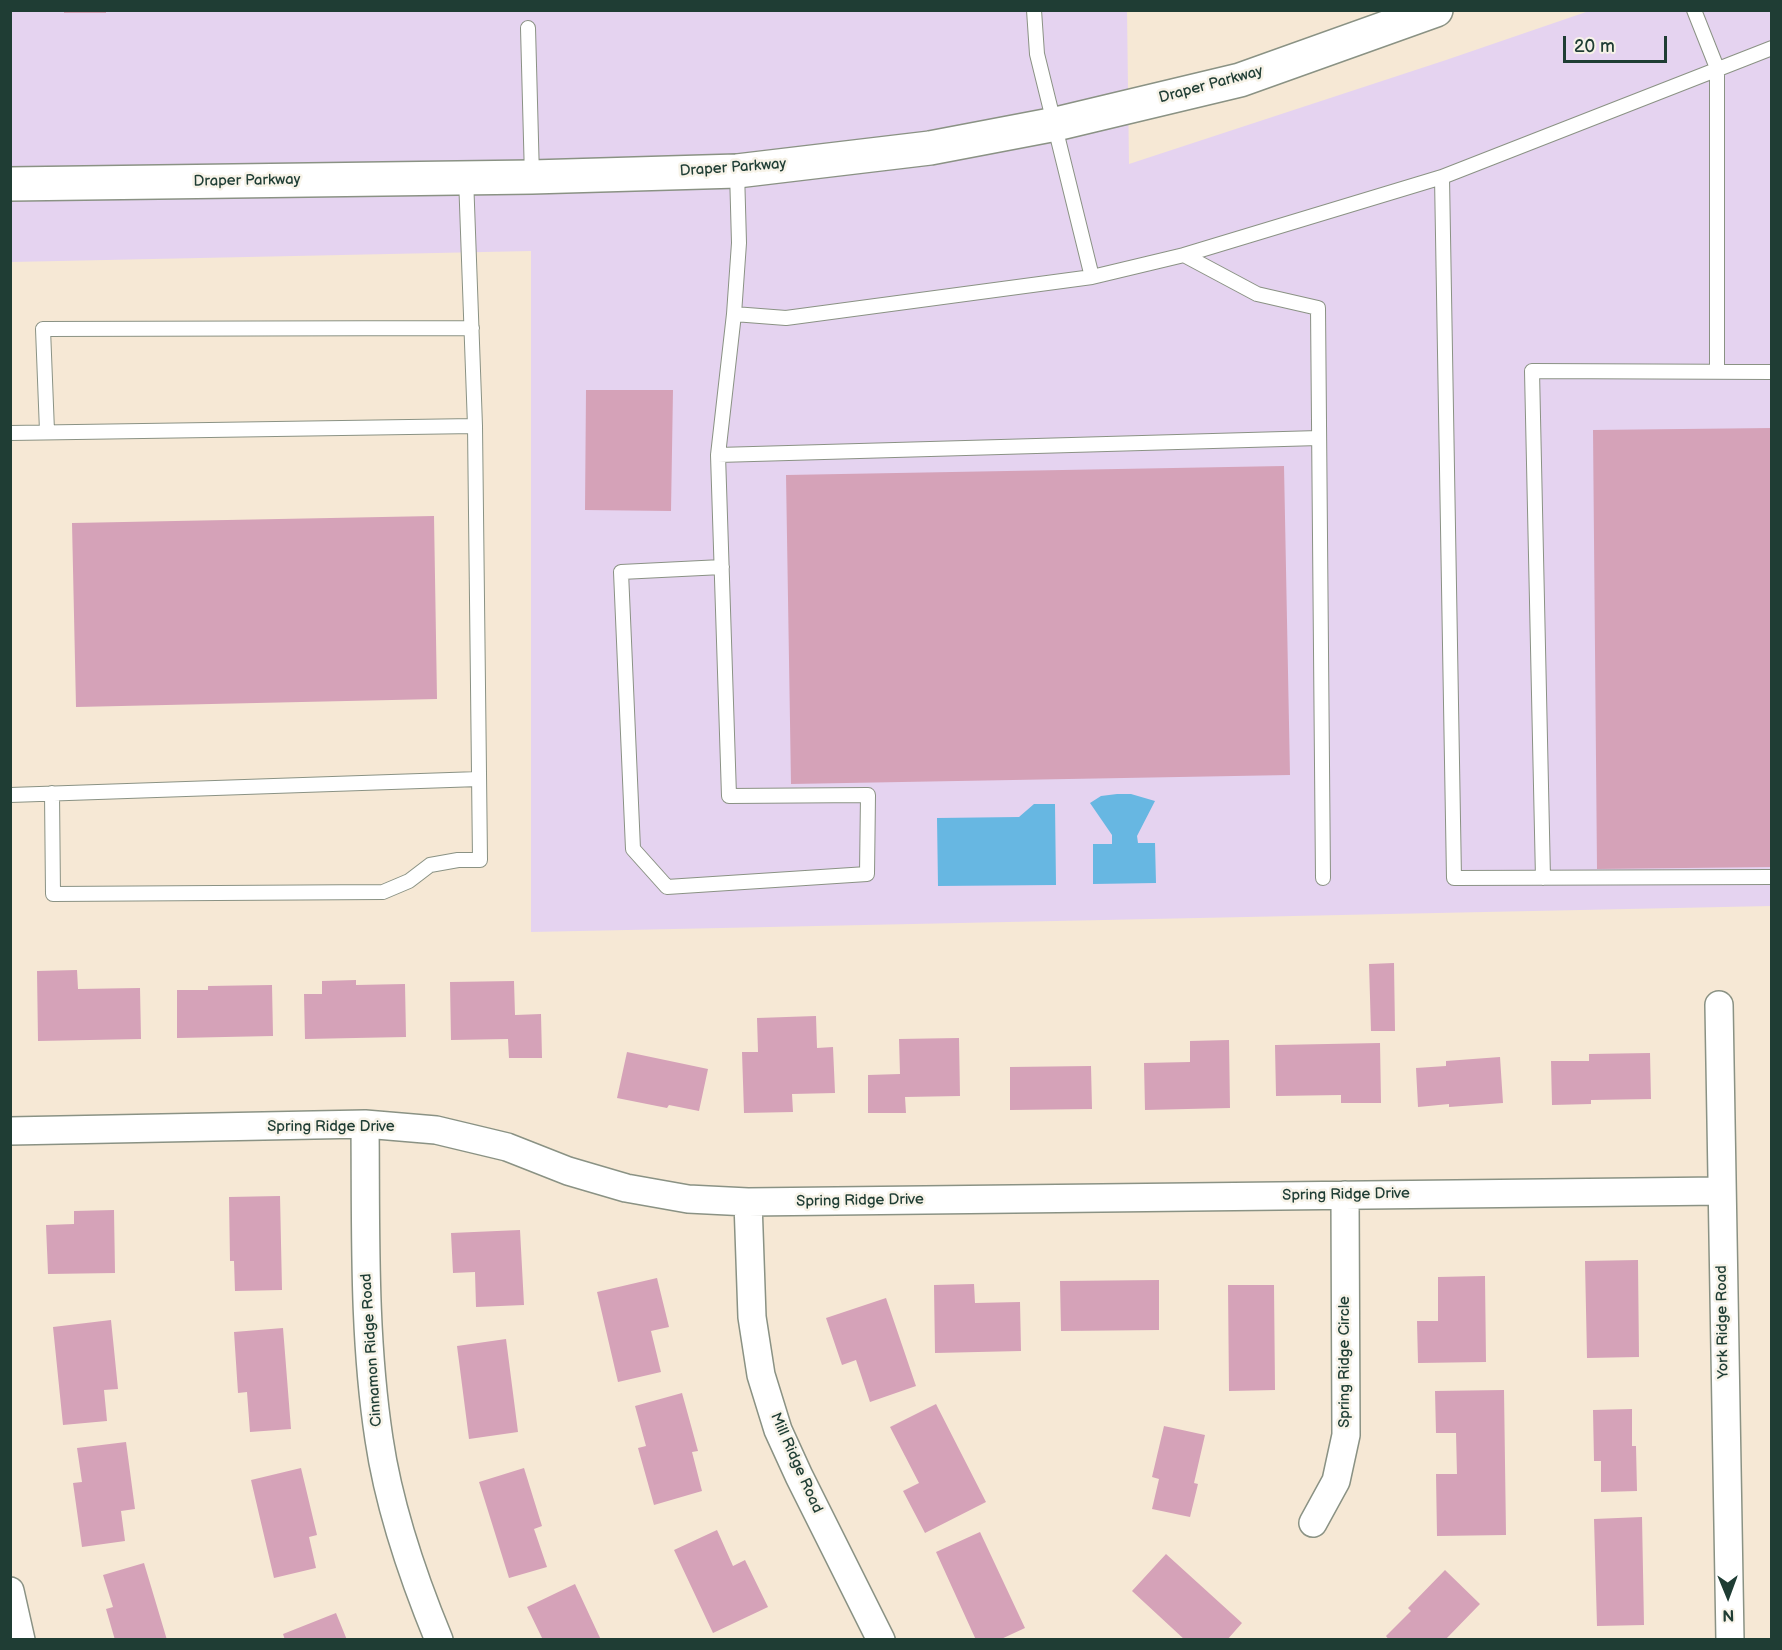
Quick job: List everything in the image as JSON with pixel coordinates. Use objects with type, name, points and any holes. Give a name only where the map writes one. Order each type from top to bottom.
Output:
[{"type":"main road","name":"Draper Parkway","points":[[10,184],[532,177],[737,171],[930,148],[1056,124],[1239,80],[1436,10]]},
{"type":"street","name":"York Ridge Road","points":[[1719,1005],[1730,1640]]},
{"type":"street","name":"Spring Ridge Drive","points":[[10,1131],[365,1124],[436,1130],[497,1145],[568,1171],[626,1188],[688,1199],[748,1202],[1721,1191]]},
{"type":"street","name":"Cinnamon Ridge Road","points":[[365,1124],[366,1294],[370,1360],[379,1441],[397,1520],[422,1598],[440,1640]]},
{"type":"street","name":"Spring Ridge Circle","points":[[1313,1523],[1336,1481],[1346,1435],[1345,1195]]},
{"type":"street","name":"Mill Ridge Road","points":[[748,1202],[752,1317],[761,1375],[778,1430],[881,1640]]},
{"type":"street","points":[[10,1592],[21,1640]]},
{"type":"lane","points":[[1034,10],[1037,54],[1092,277]]},
{"type":"lane","points":[[1694,10],[1717,68],[1717,372]]},
{"type":"lane","points":[[528,28],[532,177]]},
{"type":"lane","points":[[734,314],[786,318],[1092,277],[1184,255],[1442,177],[1772,48]]},
{"type":"lane","points":[[722,567],[621,572],[633,849],[667,887],[867,874],[867,795],[729,796],[722,567],[718,454],[734,314],[739,243],[737,171]]},
{"type":"lane","points":[[52,794],[53,894],[383,892],[409,881],[430,865],[458,860],[480,860],[475,426],[466,177]]},
{"type":"lane","points":[[1442,177],[1454,878],[1772,877]]},
{"type":"lane","points":[[1184,255],[1257,294],[1318,308],[1323,878]]},
{"type":"lane","points":[[46,431],[44,329],[472,328]]},
{"type":"lane","points":[[1543,878],[1532,371],[1772,372]]},
{"type":"lane","points":[[10,433],[475,426]]},
{"type":"lane","points":[[718,454],[1319,438]]},
{"type":"lane","points":[[10,795],[479,779]]},
{"type":"shaded area","points":[[10,11],[1127,11],[1129,164],[1589,11],[1771,11],[1771,906],[531,932],[531,251],[11,262]]},
{"type":"water","points":[[1131,794],[1155,801],[1137,836],[1138,843],[1155,843],[1156,883],[1093,884],[1093,844],[1112,844],[1112,835],[1090,803],[1101,796]]},
{"type":"water","points":[[1034,804],[1055,804],[1056,885],[938,886],[937,818],[1019,817]]},
{"type":"building","points":[[64,10],[106,10],[106,13],[64,13]]},
{"type":"building","points":[[586,390],[673,390],[671,511],[585,510]]},
{"type":"building","points":[[1772,428],[1772,867],[1597,869],[1593,430]]},
{"type":"building","points":[[1284,466],[1290,775],[791,784],[786,475]]},
{"type":"building","points":[[434,516],[437,699],[76,707],[72,523]]},
{"type":"building","points":[[1394,963],[1395,1031],[1371,1031],[1369,964]]},
{"type":"building","points":[[77,970],[78,989],[140,988],[141,1039],[38,1041],[37,971]]},
{"type":"building","points":[[356,980],[356,985],[405,984],[406,1037],[305,1039],[304,994],[322,994],[322,981]]},
{"type":"building","points":[[514,981],[515,1015],[541,1014],[542,1058],[509,1058],[508,1039],[451,1040],[450,982]]},
{"type":"building","points":[[272,985],[273,1036],[177,1038],[177,990],[208,990],[208,986]]},
{"type":"building","points":[[816,1016],[817,1048],[833,1047],[835,1093],[792,1094],[793,1112],[744,1113],[742,1052],[758,1052],[757,1018]]},
{"type":"building","points":[[959,1038],[960,1096],[905,1097],[906,1113],[868,1113],[868,1075],[900,1074],[899,1039]]},
{"type":"building","points":[[1229,1040],[1230,1108],[1145,1110],[1144,1063],[1190,1062],[1190,1041]]},
{"type":"building","points":[[1380,1043],[1381,1103],[1341,1103],[1341,1095],[1276,1096],[1275,1045]]},
{"type":"building","points":[[627,1052],[708,1069],[699,1111],[669,1105],[667,1108],[617,1098]]},
{"type":"building","points":[[1650,1053],[1651,1099],[1591,1100],[1591,1104],[1552,1105],[1551,1061],[1589,1061],[1589,1054]]},
{"type":"building","points":[[1500,1057],[1503,1103],[1418,1107],[1416,1068],[1446,1066],[1446,1061]]},
{"type":"building","points":[[1091,1066],[1092,1109],[1010,1110],[1010,1067]]},
{"type":"building","points":[[280,1196],[282,1290],[235,1291],[234,1261],[230,1261],[229,1197]]},
{"type":"building","points":[[114,1210],[115,1273],[48,1274],[46,1225],[74,1224],[74,1211]]},
{"type":"building","points":[[520,1230],[524,1305],[476,1307],[475,1272],[453,1273],[451,1233]]},
{"type":"building","points":[[1638,1260],[1639,1357],[1587,1358],[1585,1261]]},
{"type":"building","points":[[1485,1276],[1486,1362],[1418,1363],[1417,1321],[1438,1321],[1438,1277]]},
{"type":"building","points":[[657,1278],[669,1327],[651,1331],[661,1372],[618,1382],[597,1292]]},
{"type":"building","points":[[1159,1280],[1159,1330],[1061,1331],[1060,1281]]},
{"type":"building","points":[[974,1284],[975,1303],[1020,1302],[1021,1351],[935,1353],[934,1285]]},
{"type":"building","points":[[1228,1285],[1274,1285],[1275,1390],[1229,1391]]},
{"type":"building","points":[[886,1298],[916,1386],[870,1402],[856,1360],[842,1365],[826,1318]]},
{"type":"building","points":[[111,1320],[118,1389],[104,1390],[107,1421],[63,1425],[53,1327]]},
{"type":"building","points":[[283,1328],[291,1429],[250,1432],[247,1392],[238,1393],[234,1332]]},
{"type":"building","points":[[506,1339],[518,1432],[469,1439],[457,1346]]},
{"type":"building","points":[[1504,1390],[1506,1535],[1437,1536],[1436,1474],[1457,1474],[1456,1433],[1436,1433],[1435,1391]]},
{"type":"building","points":[[682,1393],[698,1451],[692,1452],[702,1491],[654,1505],[638,1448],[646,1446],[635,1406]]},
{"type":"building","points":[[936,1404],[986,1502],[925,1533],[903,1491],[919,1483],[890,1427]]},
{"type":"building","points":[[1632,1409],[1632,1446],[1636,1446],[1637,1491],[1601,1492],[1601,1461],[1594,1461],[1593,1410]]},
{"type":"building","points":[[1164,1426],[1205,1435],[1194,1483],[1198,1484],[1190,1517],[1152,1509],[1159,1479],[1152,1477]]},
{"type":"building","points":[[126,1442],[135,1509],[121,1511],[125,1541],[82,1547],[73,1483],[82,1482],[77,1448]]},
{"type":"building","points":[[301,1468],[317,1535],[309,1537],[316,1568],[274,1578],[251,1480]]},
{"type":"building","points":[[524,1468],[542,1526],[534,1529],[547,1567],[509,1578],[479,1482]]},
{"type":"building","points":[[1642,1517],[1644,1625],[1597,1626],[1594,1519]]},
{"type":"building","points":[[717,1530],[733,1566],[745,1560],[768,1607],[713,1633],[674,1550]]},
{"type":"building","points":[[980,1532],[1025,1628],[999,1640],[976,1640],[936,1552]]},
{"type":"building","points":[[1166,1554],[1242,1623],[1227,1640],[1185,1640],[1132,1591]]},
{"type":"building","points":[[144,1563],[167,1640],[115,1640],[106,1609],[113,1607],[103,1575]]},
{"type":"building","points":[[1445,1570],[1480,1604],[1445,1640],[1389,1640],[1386,1636],[1411,1611],[1408,1608]]},
{"type":"building","points":[[575,1584],[601,1640],[543,1640],[527,1607]]},
{"type":"building","points":[[336,1613],[347,1640],[285,1640],[283,1634]]}]
